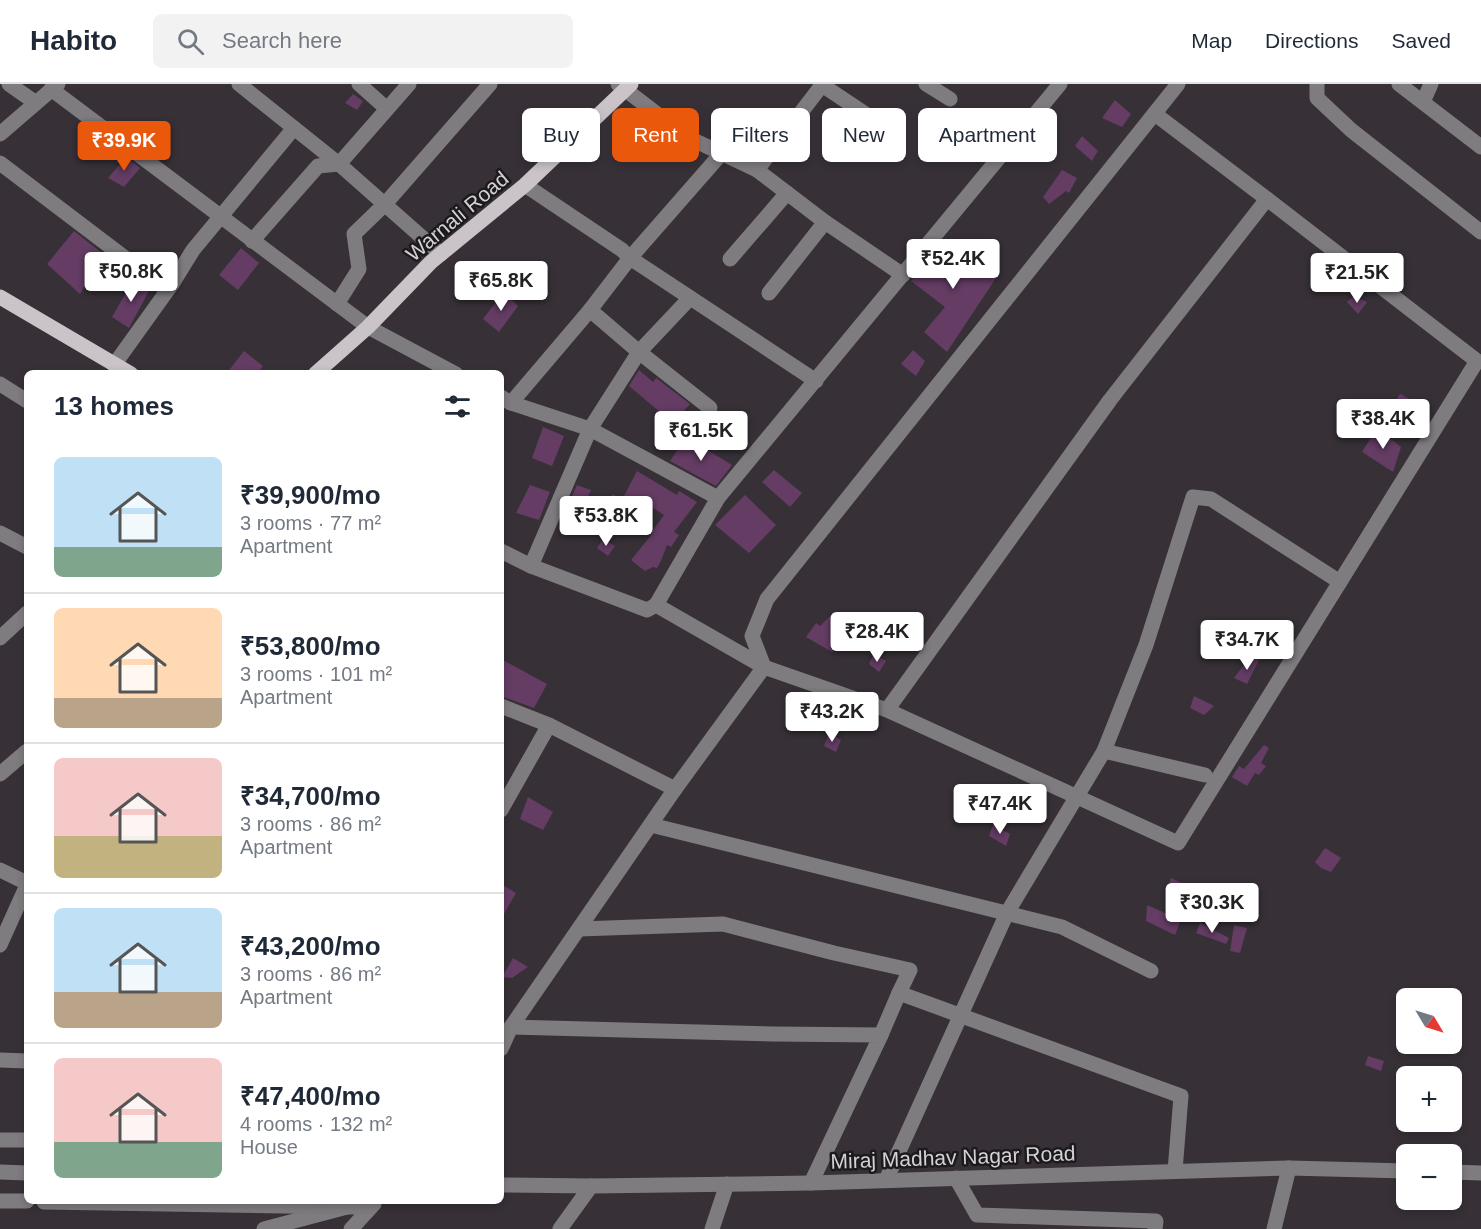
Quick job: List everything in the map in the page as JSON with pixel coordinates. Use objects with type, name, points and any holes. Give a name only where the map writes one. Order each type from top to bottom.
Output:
[{"type":"main road","name":"Warnali Road","points":[[320,370],[368,327],[441,254],[525,185],[625,86]]},
{"type":"main road","points":[[0,297],[123,370]]},
{"type":"street","points":[[9,84],[36,103]]},
{"type":"street","points":[[239,84],[339,164],[441,254]]},
{"type":"street","points":[[359,84],[387,109]]},
{"type":"street","points":[[252,241],[318,166],[339,164],[409,84]]},
{"type":"street","points":[[337,304],[359,269],[354,234],[386,204],[490,84]]},
{"type":"street","points":[[926,84],[950,99]]},
{"type":"street","points":[[504,552],[531,566],[647,610],[656,604],[718,498],[1060,84]]},
{"type":"street","points":[[764,667],[752,636],[767,599],[1178,84]]},
{"type":"street","points":[[1317,84],[1317,98],[1351,130],[1481,232]]},
{"type":"street","points":[[1399,84],[1481,147]]},
{"type":"street","points":[[1423,102],[1431,84]]},
{"type":"street","points":[[625,86],[687,138],[711,149]]},
{"type":"street","points":[[758,170],[828,86],[859,108]]},
{"type":"street","points":[[0,134],[55,87],[220,217],[368,327],[449,370]]},
{"type":"street","points":[[656,604],[764,667],[887,710],[1178,843],[1477,361],[1155,114]]},
{"type":"street","points":[[114,365],[172,284],[193,250],[294,128]]},
{"type":"street","points":[[714,162],[630,258],[590,310],[506,400],[590,429],[718,498]]},
{"type":"street","points":[[740,162],[758,170],[825,222],[903,275]]},
{"type":"street","points":[[0,163],[166,290],[172,284]]},
{"type":"street","points":[[525,185],[622,250],[630,258],[816,381]]},
{"type":"street","points":[[730,259],[788,193]]},
{"type":"street","points":[[887,710],[1110,400],[1267,199]]},
{"type":"street","points":[[769,293],[825,222]]},
{"type":"street","points":[[531,566],[590,429],[639,352],[690,298]]},
{"type":"street","points":[[590,310],[710,408]]},
{"type":"street","points":[[0,384],[24,399]]},
{"type":"street","points":[[886,1180],[1007,913],[1104,751],[1146,645],[1193,497],[1211,499],[1340,582]]},
{"type":"street","points":[[0,533],[24,545]]},
{"type":"street","points":[[0,638],[24,616]]},
{"type":"street","points":[[504,1042],[511,1027],[675,789],[764,667]]},
{"type":"street","points":[[504,707],[549,725],[675,789]]},
{"type":"street","points":[[504,805],[549,725]]},
{"type":"street","points":[[1104,751],[1205,775]]},
{"type":"street","points":[[0,774],[24,754]]},
{"type":"street","points":[[651,825],[1062,927],[1151,971]]},
{"type":"street","points":[[0,870],[24,882]]},
{"type":"street","points":[[0,945],[24,891]]},
{"type":"street","points":[[579,929],[723,924],[910,970],[811,1183]]},
{"type":"street","points":[[899,993],[1180,1096],[1175,1171]]},
{"type":"street","points":[[511,1027],[881,1035]]},
{"type":"street","points":[[0,1060],[24,1061]]},
{"type":"street","points":[[0,1140],[24,1140]]},
{"type":"street","points":[[1274,1229],[1289,1168]]},
{"type":"street","name":"Miraj Madhav Nagar Road","points":[[504,1185],[811,1183],[1289,1168],[1396,1171]]},
{"type":"street","points":[[0,1172],[24,1173]]},
{"type":"street","points":[[1462,1172],[1481,1173]]},
{"type":"street","points":[[956,1178],[977,1215],[1156,1221],[1155,1229]]},
{"type":"street","points":[[712,1229],[727,1184]]},
{"type":"street","points":[[560,1229],[591,1186]]},
{"type":"street","points":[[0,1201],[24,1201]]},
{"type":"street","points":[[165,1204],[347,1207],[374,1204]]},
{"type":"street","points":[[351,1229],[374,1204]]},
{"type":"street","points":[[264,1229],[347,1207]]},
{"type":"building","points":[[353,94],[363,101],[357,110],[345,103]]},
{"type":"building","points":[[1115,100],[1131,114],[1122,127],[1102,118]]},
{"type":"building","points":[[1082,136],[1098,151],[1092,161],[1075,146]]},
{"type":"building","points":[[126,157],[140,168],[124,187],[108,178]]},
{"type":"building","points":[[1062,170],[1077,178],[1069,193],[1066,191],[1049,204],[1043,197]]},
{"type":"building","points":[[74,231],[103,254],[80,294],[47,264]]},
{"type":"building","points":[[946,239],[998,275],[947,352],[924,332],[945,307],[911,281]]},
{"type":"building","points":[[241,248],[259,263],[238,290],[219,275]]},
{"type":"building","points":[[135,277],[150,289],[129,328],[112,317]]},
{"type":"building","points":[[504,292],[518,306],[499,332],[483,319]]},
{"type":"building","points":[[1354,296],[1367,302],[1358,314],[1347,302]]},
{"type":"building","points":[[913,350],[925,361],[916,376],[901,364]]},
{"type":"building","points":[[244,351],[263,366],[260,370],[229,370]]},
{"type":"building","points":[[639,370],[653,382],[656,378],[690,404],[673,423],[629,386]]},
{"type":"building","points":[[1400,394],[1421,405],[1409,426],[1390,409]]},
{"type":"building","points":[[543,427],[564,436],[552,466],[532,458]]},
{"type":"building","points":[[1377,428],[1401,447],[1393,472],[1362,452]]},
{"type":"building","points":[[686,437],[732,465],[716,486],[670,461]]},
{"type":"building","points":[[774,470],[802,493],[790,507],[762,482]]},
{"type":"building","points":[[637,471],[677,495],[679,491],[697,502],[674,532],[679,535],[671,547],[667,545],[657,568],[653,567],[645,571],[631,560],[664,515],[636,497],[626,513],[606,505],[613,494],[622,500]]},
{"type":"building","points":[[530,485],[550,492],[539,520],[516,513]]},
{"type":"building","points":[[577,485],[591,490],[579,518],[565,512]]},
{"type":"building","points":[[745,495],[776,525],[749,553],[715,525]]},
{"type":"building","points":[[603,539],[615,546],[608,556],[597,548]]},
{"type":"building","points":[[834,612],[853,624],[836,638],[840,642],[832,652],[806,637],[816,623],[820,626]]},
{"type":"building","points":[[874,654],[886,661],[879,672],[869,664]]},
{"type":"building","points":[[1250,657],[1259,660],[1247,684],[1234,678]]},
{"type":"building","points":[[504,661],[547,684],[534,708],[504,697]]},
{"type":"building","points":[[1194,696],[1214,706],[1204,715],[1190,708]]},
{"type":"building","points":[[829,733],[841,740],[836,752],[824,746]]},
{"type":"building","points":[[1264,745],[1269,748],[1261,763],[1266,766],[1259,775],[1255,773],[1247,786],[1232,777],[1239,766],[1244,769]]},
{"type":"building","points":[[528,797],[553,812],[543,830],[520,819]]},
{"type":"building","points":[[993,825],[1010,834],[1006,846],[989,836]]},
{"type":"building","points":[[1325,848],[1341,858],[1331,872],[1321,868],[1315,862]]},
{"type":"building","points":[[1171,878],[1186,885],[1181,895],[1166,892]]},
{"type":"building","points":[[504,886],[516,893],[504,914]]},
{"type":"building","points":[[1147,905],[1181,920],[1175,935],[1146,921]]},
{"type":"building","points":[[1200,923],[1229,938],[1226,944],[1196,933]]},
{"type":"building","points":[[1234,925],[1247,928],[1240,953],[1230,951]]},
{"type":"building","points":[[513,958],[528,967],[512,978],[504,977]]},
{"type":"building","points":[[1368,1056],[1384,1061],[1381,1071],[1365,1065]]}]
